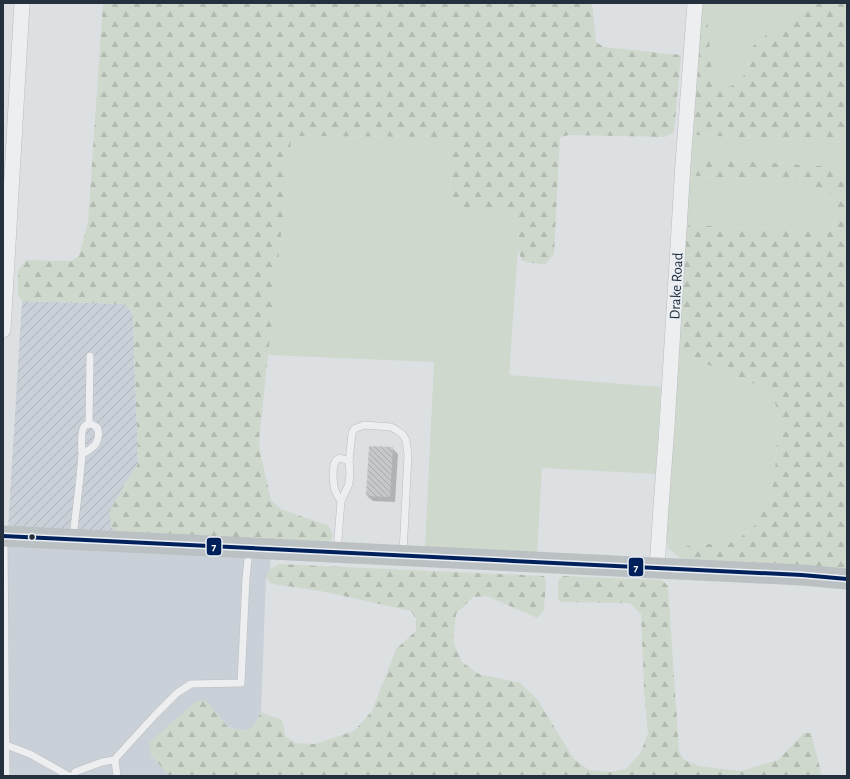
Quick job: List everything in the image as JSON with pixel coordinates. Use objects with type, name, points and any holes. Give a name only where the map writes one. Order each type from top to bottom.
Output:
[{"type":"main road","points":[[3,536],[802,575],[847,579]]},
{"type":"street","points":[[3,330],[22,3]]},
{"type":"street","name":"Drake Road","points":[[658,568],[661,507],[668,426],[683,164],[695,3]]},
{"type":"lane","points":[[89,424],[90,356]]},
{"type":"lane","points":[[73,540],[82,454],[83,428],[89,424],[94,425],[97,427],[99,434],[95,445],[82,454]]},
{"type":"lane","points":[[336,552],[341,501],[348,484],[350,473],[349,462],[352,433],[354,429],[364,425],[391,427],[398,431],[406,440],[408,455],[403,556]]},
{"type":"lane","points":[[341,501],[334,489],[334,464],[339,458],[344,458],[349,462]]},
{"type":"lane","points":[[3,536],[6,776]]},
{"type":"lane","points":[[73,776],[75,772],[102,762],[115,760],[155,715],[177,693],[191,684],[241,683],[246,578],[250,548]]},
{"type":"lane","points":[[6,745],[30,754],[69,776]]},
{"type":"lane","points":[[115,760],[117,776]]},
{"type":"shaded area","points":[[22,301],[126,304],[133,315],[138,464],[110,511],[116,533],[8,528]]},
{"type":"shaded area","points":[[3,528],[271,540],[270,569],[266,578],[261,712],[253,727],[244,731],[228,727],[205,700],[151,755],[167,773],[167,776],[3,776]]},
{"type":"green space","points":[[103,3],[592,3],[596,42],[604,47],[681,55],[674,132],[665,137],[569,135],[560,137],[554,254],[545,265],[522,261],[518,250],[519,217],[514,212],[464,207],[454,204],[451,196],[449,147],[442,137],[297,136],[291,142],[259,440],[260,452],[271,500],[281,509],[329,526],[333,536],[329,543],[116,533],[111,526],[110,511],[138,464],[133,315],[125,304],[22,301],[18,295],[18,270],[26,260],[71,261],[79,256],[88,222]]},
{"type":"green space","points":[[698,3],[813,3],[769,33],[753,46],[746,73],[736,85],[728,87],[712,73],[707,16]]},
{"type":"green space","points":[[813,3],[847,3],[847,142],[697,135],[690,129],[702,8],[707,16],[712,73],[729,87],[736,84],[746,73],[753,46],[769,33]]},
{"type":"green space","points":[[690,129],[697,135],[847,142],[847,168],[699,158],[689,161]]},
{"type":"green space","points":[[297,136],[442,137],[449,146],[451,196],[454,204],[464,207],[514,212],[519,217],[509,375],[661,387],[656,474],[542,468],[537,556],[425,548],[434,362],[268,355],[291,142]]},
{"type":"green space","points":[[699,158],[847,168],[847,571],[687,563],[680,558],[680,552],[687,546],[734,542],[753,528],[767,506],[774,482],[779,419],[774,398],[760,386],[682,354],[678,345],[684,234],[689,225],[825,232],[832,229],[837,212],[836,200],[830,192],[792,181],[696,176],[689,170],[689,161]]},
{"type":"green space","points":[[689,170],[696,176],[792,181],[830,192],[836,200],[837,212],[832,229],[825,232],[690,225],[684,234]]},
{"type":"green space","points":[[678,345],[682,354],[760,386],[774,398],[779,419],[774,482],[767,506],[753,528],[734,542],[687,546],[680,552],[680,558],[669,549],[666,537]]},
{"type":"green space","points":[[279,564],[544,576],[546,581],[544,610],[537,618],[487,596],[473,597],[456,614],[453,641],[462,662],[479,674],[520,683],[537,699],[574,759],[589,770],[610,772],[627,768],[641,752],[648,733],[644,690],[641,614],[630,603],[560,602],[558,597],[558,581],[563,576],[662,580],[668,586],[679,751],[683,759],[698,766],[741,771],[778,760],[804,733],[811,733],[822,776],[167,776],[167,773],[151,755],[150,742],[197,701],[205,700],[228,727],[244,731],[253,727],[261,712],[282,720],[286,737],[296,743],[315,744],[354,731],[372,711],[396,649],[416,631],[416,619],[411,611],[321,591],[272,584],[266,578],[270,569]]},
{"type":"building","points":[[369,446],[393,447],[390,497],[366,496]]},
{"type":"transit line","name":"7","points":[[3,536],[802,575],[847,579]]}]
